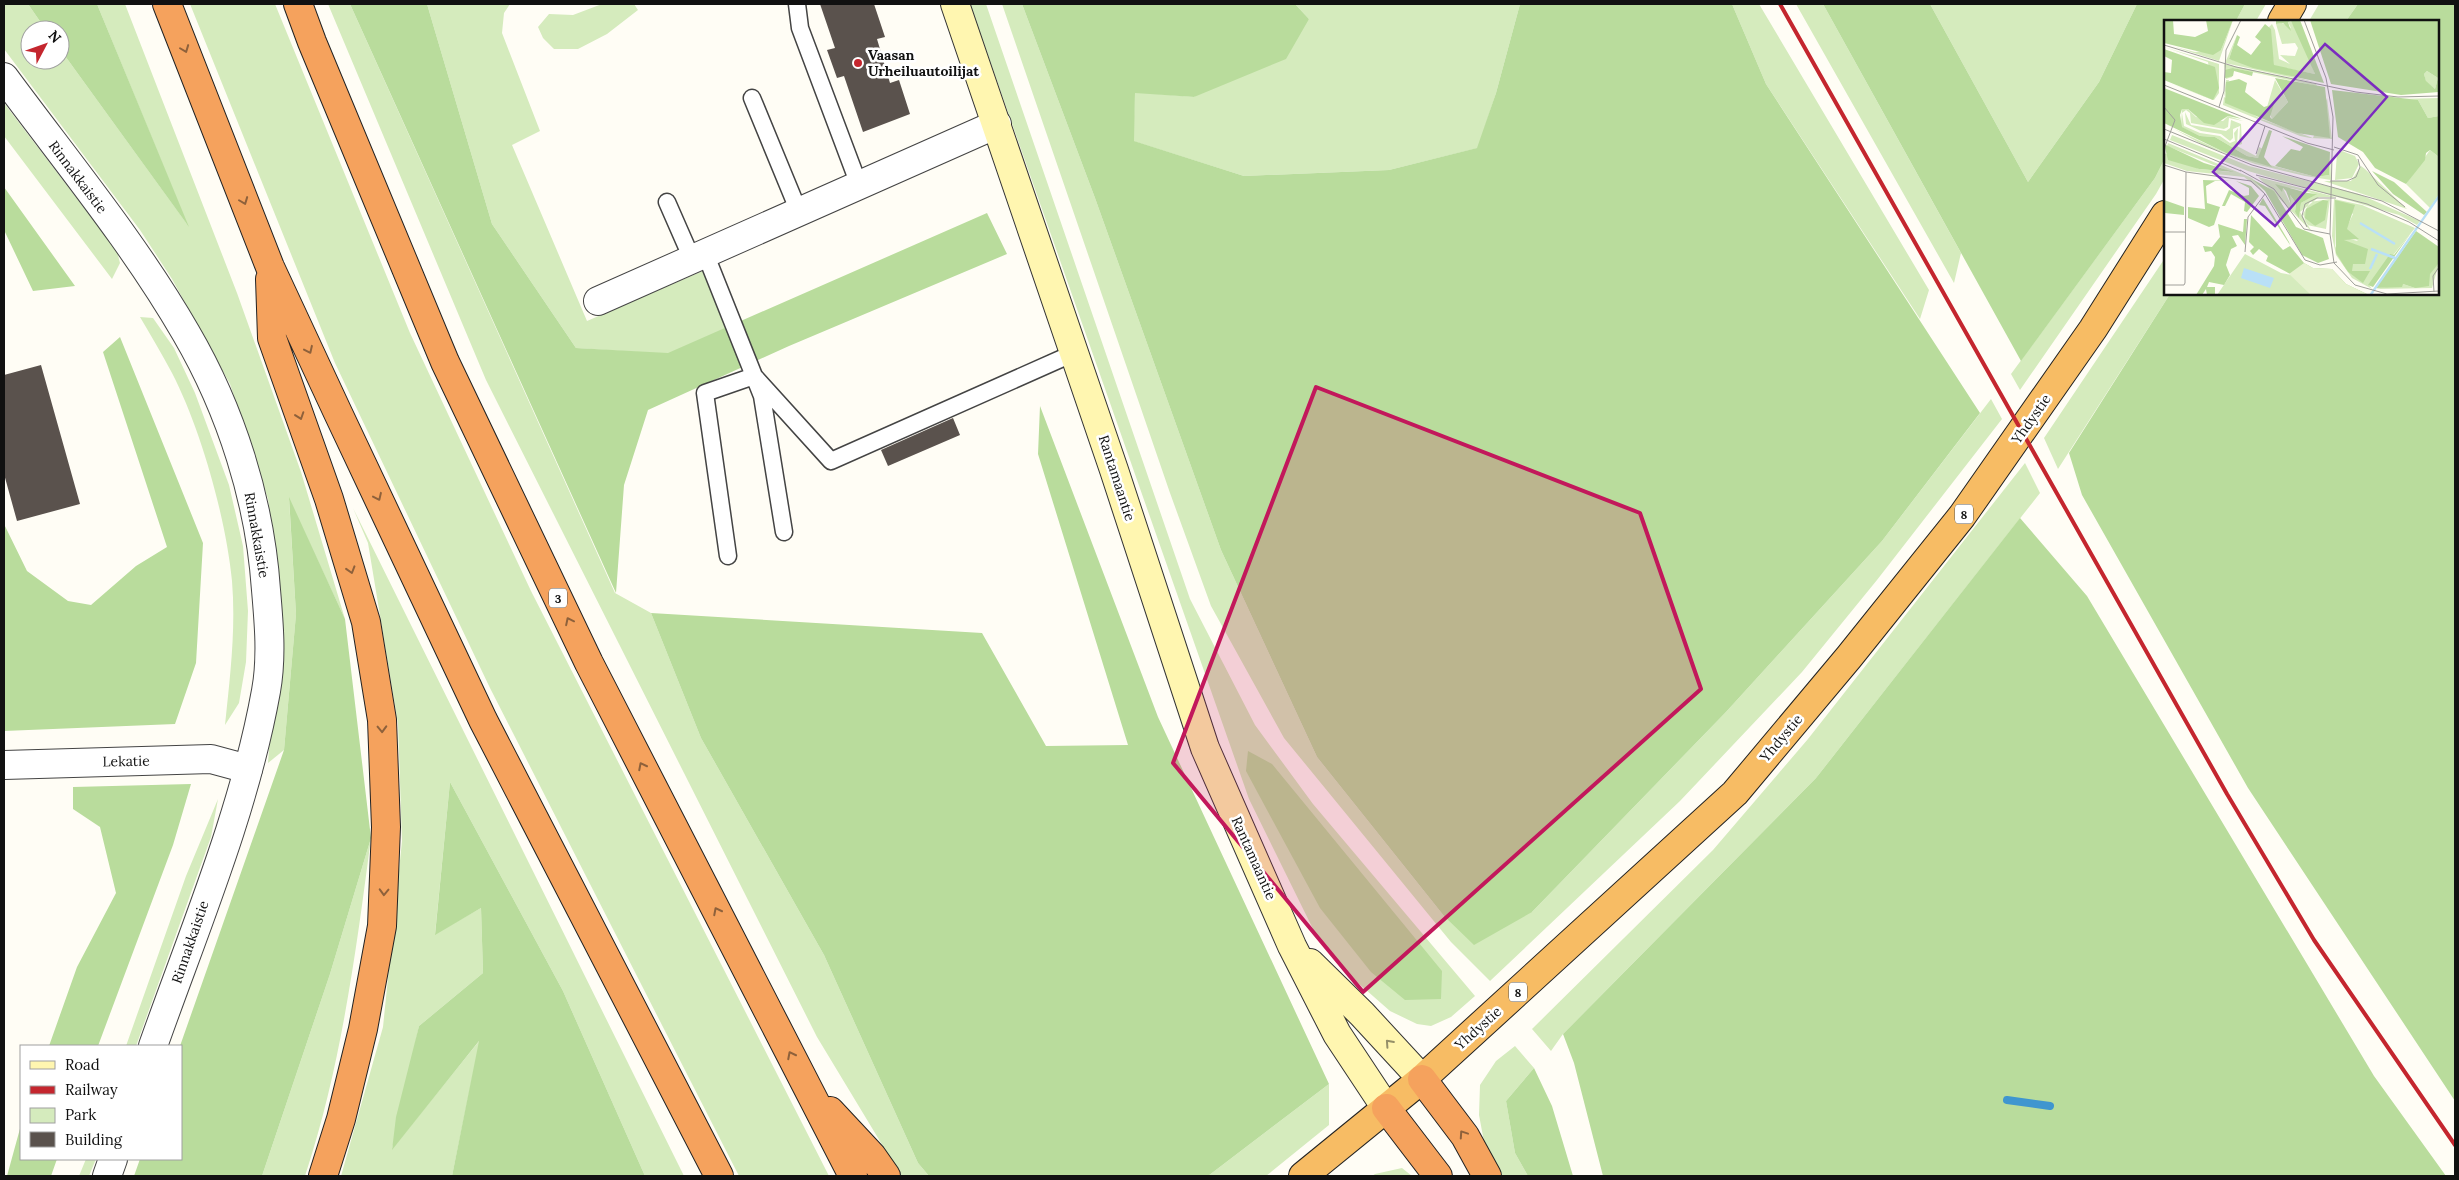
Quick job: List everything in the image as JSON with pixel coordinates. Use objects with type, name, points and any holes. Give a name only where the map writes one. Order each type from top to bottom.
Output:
[{"type":"highway","points":[[167,4],[270,267],[483,720],[719,1176]]},
{"type":"highway","name":"3","points":[[298,4],[445,362],[589,663],[853,1176]]},
{"type":"highway","points":[[2283,20],[2292,4]]},
{"type":"highway","name":"Yhdystie","points":[[1303,1176],[1422,1080],[1735,793],[1849,658],[1962,516],[2094,329],[2164,217]]},
{"type":"highway","points":[[270,267],[272,338],[329,499],[366,622],[382,720],[386,827],[382,926],[363,1029],[342,1119],[322,1176]]},
{"type":"highway","points":[[1422,1080],[1465,1136],[1487,1176]]},
{"type":"highway","points":[[809,1089],[872,1156],[886,1176]]},
{"type":"highway","points":[[1386,1108],[1438,1176]]},
{"type":"main road","name":"Rantamaantie","points":[[955,4],[1206,748],[1292,946],[1338,1034],[1386,1108]]},
{"type":"main road","name":"Rantamaantie","points":[[1292,946],[1362,1014],[1422,1080]]},
{"type":"street","name":"Rinnakkaistie","points":[[4,77],[130,247],[191,342],[211,381],[233,436],[253,498],[263,554],[270,643],[266,689],[248,768],[217,864],[153,1045]]},
{"type":"street","points":[[598,300],[996,124]]},
{"type":"street","name":"Lekatie","points":[[4,765],[211,759],[248,768]]},
{"type":"street","points":[[107,1176],[113,1160]]},
{"type":"lane","points":[[797,4],[800,28],[859,185]]},
{"type":"lane","points":[[752,98],[799,212]]},
{"type":"lane","points":[[667,202],[699,256],[762,396],[784,532]]},
{"type":"lane","points":[[754,376],[831,461],[1074,353]]},
{"type":"lane","points":[[728,556],[705,393],[754,376]]},
{"type":"highlighted area","points":[[1316,387],[1640,513],[1701,689],[1363,992],[1173,763]]},
{"type":"green space","points":[[4,4],[28,4],[39,20],[20,20],[20,70],[70,70],[70,63],[187,224],[97,4],[125,4],[237,293],[301,472],[345,619],[289,499],[296,614],[284,750],[268,763],[280,598],[268,499],[230,384],[172,279],[140,230],[4,49]]},
{"type":"green space","points":[[28,4],[97,4],[189,227],[70,63],[70,20],[39,20]]},
{"type":"green space","points":[[190,4],[275,4],[410,333],[531,591],[829,1176],[739,1176],[490,688],[335,363]]},
{"type":"green space","points":[[328,4],[350,4],[615,593],[651,613],[701,738],[824,955],[918,1163],[929,1176],[901,1176],[817,1037],[486,380]]},
{"type":"green space","points":[[350,4],[427,4],[492,224],[576,348],[668,353],[987,213],[1007,254],[789,346],[648,410],[624,485],[616,593]]},
{"type":"green space","points":[[427,4],[510,4],[504,13],[502,33],[540,131],[512,145],[587,321],[705,270],[727,328],[668,354],[576,348],[492,224]]},
{"type":"green space","points":[[602,4],[634,4],[638,10],[607,34],[578,49],[554,49],[543,38],[538,27],[549,14],[573,15]]},
{"type":"green space","points":[[970,4],[986,4],[1190,599],[1255,725],[1313,804],[1475,996],[1451,1017],[1431,1026],[1417,1024],[1390,1011],[1349,975],[1315,933],[1249,799]]},
{"type":"green space","points":[[1002,4],[1022,4],[1095,198],[1221,550],[1317,757],[1444,916],[1532,912],[1726,712],[1882,541],[1991,399],[2002,419],[1877,580],[1802,672],[1680,801],[1490,981],[1451,942],[1284,738],[1211,606],[1170,493]]},
{"type":"green space","points":[[1022,4],[1295,4],[1309,19],[1286,59],[1194,97],[1135,93],[1134,141],[1244,176],[1389,170],[1477,148],[1496,93],[1520,4],[1732,4],[1766,84],[1980,413],[1882,541],[1726,712],[1532,912],[1474,945],[1444,916],[1317,757],[1221,550],[1095,198]]},
{"type":"green space","points":[[1295,4],[1520,4],[1496,93],[1478,148],[1389,170],[1244,176],[1133,141],[1135,92],[1194,97],[1309,19]]},
{"type":"green space","points":[[1732,4],[1759,4],[1929,290],[1920,319],[1766,84]]},
{"type":"green space","points":[[1796,4],[1823,4],[1961,253],[1954,283]]},
{"type":"green space","points":[[1823,4],[1930,4],[2028,182],[2099,82],[2137,4],[2245,4],[2237,20],[2164,20],[2164,160],[2155,178],[2021,361]]},
{"type":"green space","points":[[1930,4],[2137,4],[2099,82],[2028,182]]},
{"type":"green space","points":[[2245,4],[2266,4],[2257,20],[2237,20]]},
{"type":"green space","points":[[2319,4],[2358,4],[2347,20],[2310,20]]},
{"type":"green space","points":[[2358,4],[2455,4],[2455,1101],[2248,788],[2082,495],[2069,453],[2169,295],[2439,295],[2439,20],[2347,20]]},
{"type":"green space","points":[[4,103],[117,251],[120,263],[112,279],[4,136]]},
{"type":"green space","points":[[2164,160],[2164,180],[2156,194],[2020,390],[2011,374],[2155,178]]},
{"type":"green space","points":[[4,187],[75,286],[33,291],[4,230]]},
{"type":"green space","points":[[2164,259],[2164,295],[2169,295],[2058,469],[2044,438]]},
{"type":"green space","points":[[140,317],[153,318],[174,348],[195,393],[229,485],[243,546],[248,611],[246,662],[239,703],[225,725],[232,653],[233,599],[224,530],[211,475],[193,420],[172,373]]},
{"type":"green space","points":[[120,337],[203,543],[196,663],[175,724],[4,731],[4,524],[27,571],[68,601],[91,605],[136,566],[167,547],[103,352]]},
{"type":"green space","points":[[1040,406],[1158,717],[1329,1084],[1208,1176],[929,1176],[918,1163],[824,955],[701,738],[651,613],[982,633],[1046,746],[1128,745],[1038,454]]},
{"type":"green space","points":[[2025,463],[2040,493],[1816,778],[1563,1034],[1551,1051],[1532,1029],[1713,850],[1808,739]]},
{"type":"green space","points":[[289,497],[345,619],[371,838],[330,974],[262,1176],[134,1176],[140,1160],[182,1160],[182,1045],[180,1045],[284,750],[296,614]]},
{"type":"green space","points":[[353,508],[684,1176],[645,1176],[563,991],[450,782],[435,934],[481,908],[483,973],[419,1026],[392,1149],[480,1040],[452,1176],[341,1176],[383,1027],[402,841],[398,724],[368,543]]},
{"type":"green space","points":[[2020,518],[2087,596],[2374,1076],[2446,1176],[1603,1176],[1574,1063],[1563,1034],[1816,778]]},
{"type":"green space","points":[[1248,751],[1272,764],[1442,971],[1441,999],[1405,1000],[1371,972],[1320,908],[1246,771]]},
{"type":"green space","points":[[450,782],[563,991],[645,1176],[452,1176],[479,1041],[392,1150],[396,1117],[419,1026],[483,973],[481,908],[435,935]]},
{"type":"green space","points":[[191,784],[173,845],[98,1045],[49,1045],[77,967],[116,893],[100,827],[73,809],[73,787]]},
{"type":"green space","points":[[218,799],[211,837],[136,1045],[126,1045],[186,876]]},
{"type":"green space","points":[[371,838],[353,966],[338,1051],[318,1135],[305,1176],[262,1176],[330,974]]},
{"type":"green space","points":[[1515,1046],[1534,1068],[1506,1101],[1515,1153],[1528,1176],[1501,1176],[1485,1147],[1479,1115],[1480,1085],[1496,1061]]},
{"type":"green space","points":[[1534,1068],[1552,1106],[1573,1176],[1528,1176],[1515,1153],[1506,1101]]},
{"type":"green space","points":[[1329,1084],[1329,1125],[1266,1176],[1208,1176]]},
{"type":"green space","points":[[20,1129],[20,1160],[57,1160],[51,1176],[7,1176]]},
{"type":"green space","points":[[86,1160],[96,1160],[89,1176],[79,1176]]},
{"type":"green space","points":[[1402,1168],[1412,1176],[1372,1176],[1375,1174]]},
{"type":"building","name":"Vaasan Urheiluautoilijat","points":[[820,4],[874,4],[885,37],[877,39],[890,83],[899,80],[910,114],[863,132],[844,76],[837,78],[827,50],[835,48]]},
{"type":"building","points":[[41,365],[80,504],[17,521],[4,474],[4,375]]},
{"type":"building","points":[[953,418],[960,435],[888,466],[881,450]]},
{"type":"waterway","points":[[2007,1100],[2050,1106]]},
{"type":"railway","points":[[1780,4],[2227,794],[2314,940],[2455,1145]]},
{"type":"place","name":"Vaasan Urheiluautoilijat","points":[[858,63]]}]
